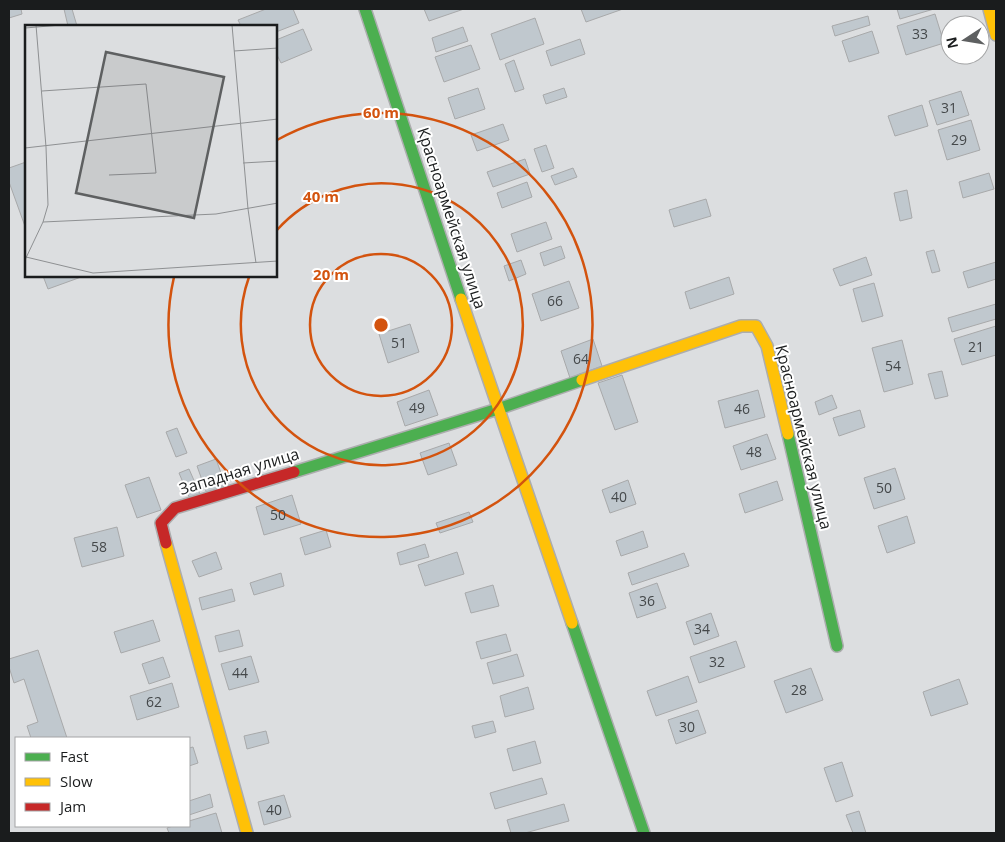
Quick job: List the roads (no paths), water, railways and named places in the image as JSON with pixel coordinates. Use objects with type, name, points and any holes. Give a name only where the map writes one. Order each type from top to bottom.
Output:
[{"type":"street","name":"Красноармейская улица","points":[[365,9],[498,409],[644,833]]},
{"type":"street","points":[[989,9],[996,35]]},
{"type":"street","name":"Красноармейская улица","points":[[498,409],[741,326],[756,326],[767,346],[837,646]]},
{"type":"street","name":"Западная улица","points":[[247,833],[161,523],[175,508],[498,409]]}]
